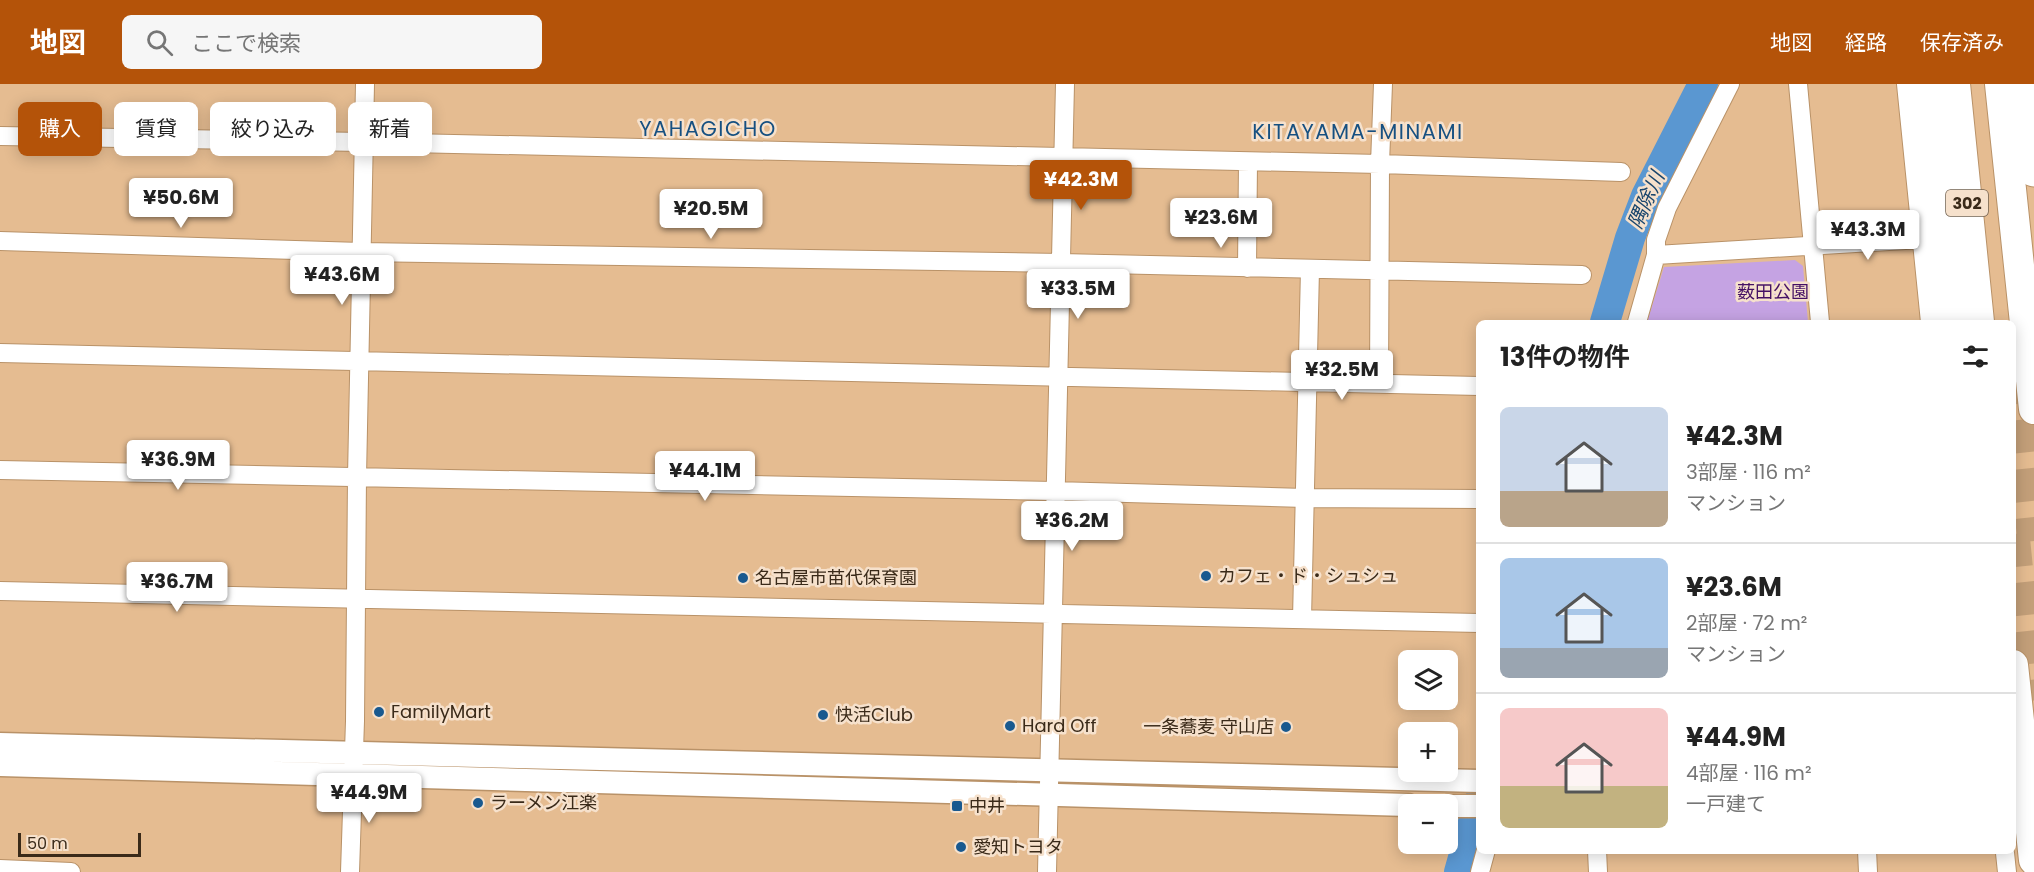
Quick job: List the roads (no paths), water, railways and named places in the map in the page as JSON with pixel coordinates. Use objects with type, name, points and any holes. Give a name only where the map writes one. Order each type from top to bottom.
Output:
[{"type":"highway","points":[[1927,84],[1952,320]]},
{"type":"highway","name":"302","points":[[1954,84],[1979,320]]},
{"type":"highway","name":"302","points":[[2000,84],[2034,409]]},
{"type":"highway","points":[[2024,84],[2034,170]]},
{"type":"highway","points":[[2016,694],[2034,860]]},
{"type":"street","points":[[365,84],[365,102]]},
{"type":"street","points":[[1047,872],[1065,84]]},
{"type":"street","points":[[1379,384],[1380,164],[1383,84]]},
{"type":"street","points":[[1638,320],[1656,255],[1656,240],[1667,208],[1730,84]]},
{"type":"street","points":[[1798,84],[1820,320]]},
{"type":"street","points":[[1906,84],[1930,320]]},
{"type":"street","points":[[0,136],[348,141]]},
{"type":"street","points":[[432,143],[1380,164],[1621,172]]},
{"type":"street","points":[[350,872],[364,156]]},
{"type":"street","points":[[1247,268],[1248,162]]},
{"type":"street","points":[[1656,255],[1922,239]]},
{"type":"street","points":[[0,241],[361,252],[1061,263],[1582,275]]},
{"type":"street","points":[[1302,619],[1310,269]]},
{"type":"street","points":[[0,353],[1476,386]]},
{"type":"street","points":[[0,470],[1305,498],[1476,499]]},
{"type":"street","points":[[0,591],[1476,623]]},
{"type":"street","points":[[0,744],[1473,781]]},
{"type":"street","points":[[0,765],[1398,805]]},
{"type":"street","points":[[1480,872],[1485,854]]},
{"type":"street","points":[[1597,854],[1598,872]]},
{"type":"street","points":[[1867,854],[1868,872]]},
{"type":"street","points":[[2005,854],[2007,872]]},
{"type":"street","points":[[0,869],[71,872]]},
{"type":"waterway","name":"隅除川","points":[[1606,320],[1630,238],[1646,196],[1703,84]]},
{"type":"waterway","name":"隅除川","points":[[1459,872],[1476,812]]},
{"type":"tunnel","points":[[2016,371],[2034,541]]},
{"type":"tunnel","points":[[2016,563],[2030,701]]},
{"type":"place","name":"カフェ・ド・シュシュ","points":[[1206,576]]},
{"type":"place","name":"名古屋市苗代保育園","points":[[743,578]]},
{"type":"place","name":"FamilyMart","points":[[379,712]]},
{"type":"place","name":"快活Club","points":[[823,715]]},
{"type":"place","name":"Hard Off","points":[[1010,726]]},
{"type":"place","name":"一条蕎麦 守山店","points":[[1286,727]]},
{"type":"place","name":"ラーメン江楽","points":[[478,803]]},
{"type":"place","name":"中井","points":[[957,806]]},
{"type":"place","name":"愛知トヨタ","points":[[961,847]]},
{"type":"district","name":"YAHAGICHO","points":[[708,129]]},
{"type":"district","name":"KITAYAMA-MINAMI","points":[[1358,132]]},
{"type":"park label","name":"薮田公園","points":[[1773,292]]}]
